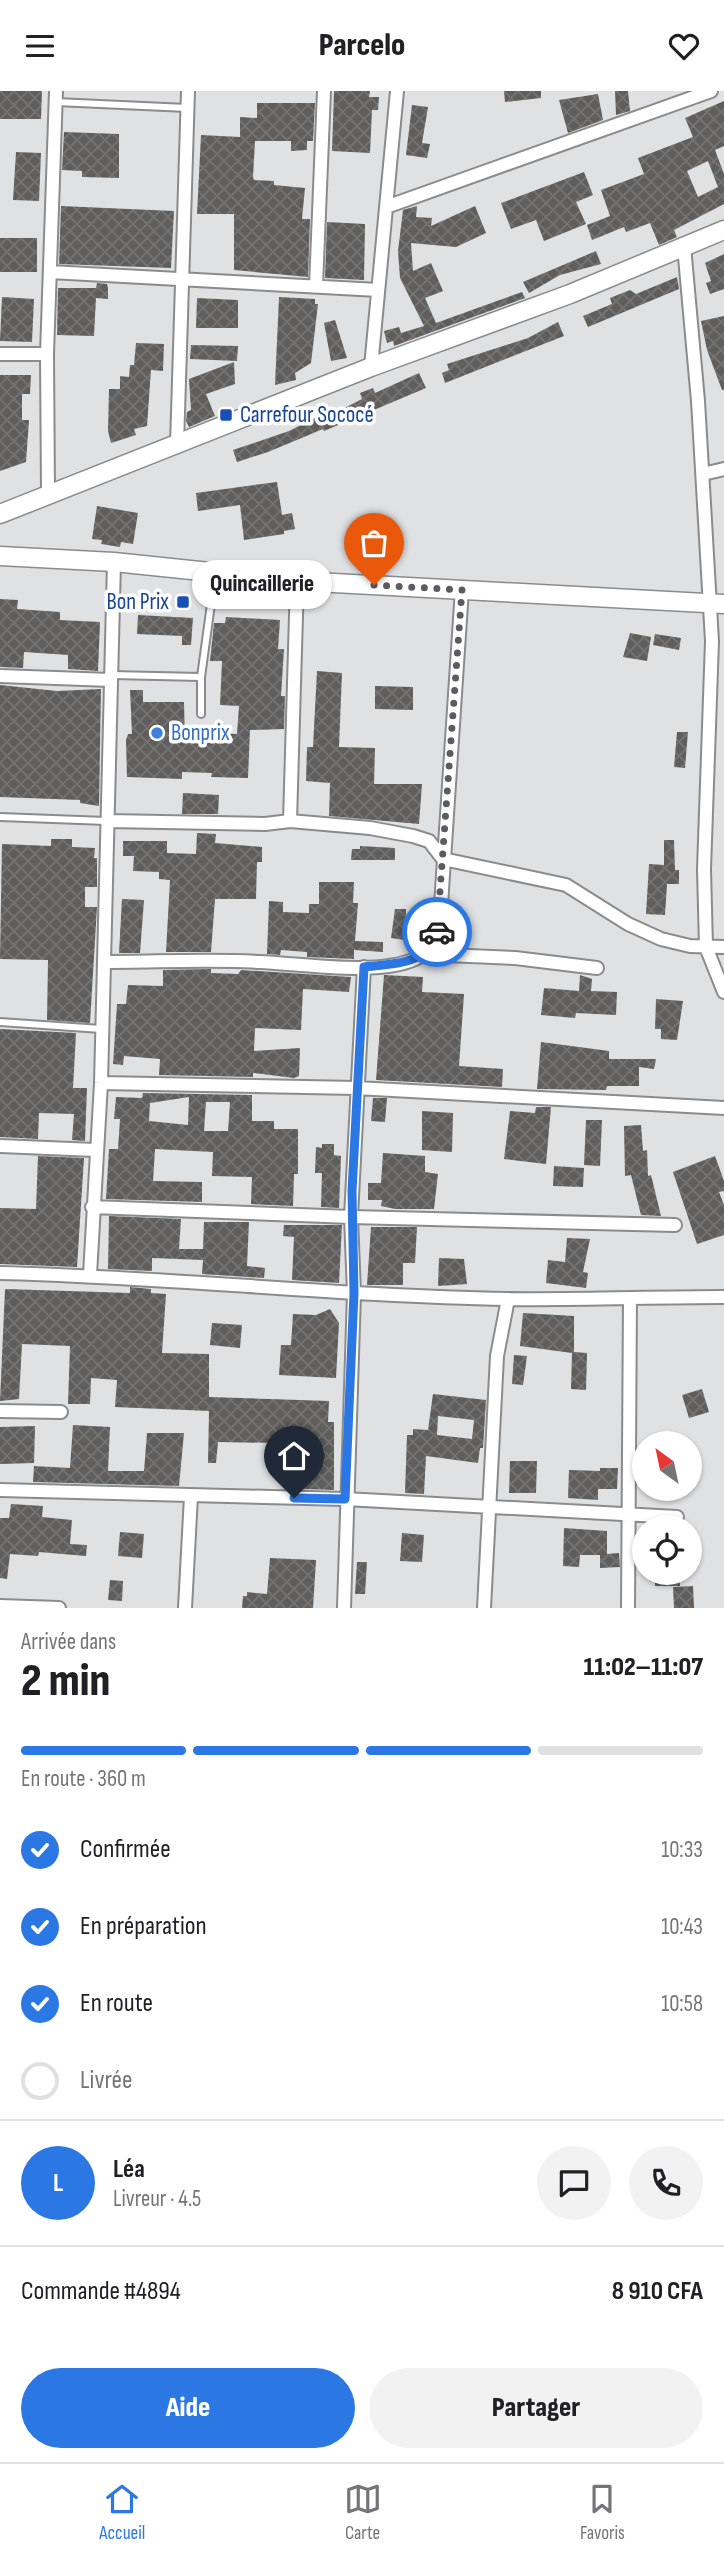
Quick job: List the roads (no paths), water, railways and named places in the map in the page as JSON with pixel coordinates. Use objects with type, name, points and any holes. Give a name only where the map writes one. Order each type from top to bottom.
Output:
[{"type":"street","points":[[177,445],[188,91]]},
{"type":"street","points":[[316,286],[324,91]]},
{"type":"street","points":[[371,367],[397,91]]},
{"type":"street","points":[[386,207],[711,91]]},
{"type":"street","points":[[48,493],[47,354],[56,96]]},
{"type":"street","points":[[0,514],[371,367],[570,295],[724,230]]},
{"type":"street","points":[[684,246],[717,603],[712,641],[704,869],[706,947],[724,992]]},
{"type":"street","points":[[50,272],[182,277],[378,290]]},
{"type":"street","points":[[0,353],[47,354]]},
{"type":"street","points":[[703,474],[724,469]]},
{"type":"street","points":[[0,556],[114,562],[296,581],[717,603]]},
{"type":"street","points":[[90,1275],[95,1150],[101,1083],[114,562]]},
{"type":"street","points":[[290,821],[296,581]]},
{"type":"street","points":[[105,962],[259,962],[364,967],[405,962],[423,954],[434,942],[440,920],[462,590]]},
{"type":"street","points":[[0,676],[111,678]]},
{"type":"street","points":[[108,821],[265,824],[290,821],[370,828],[413,836],[429,841],[443,859],[566,885],[628,924],[661,939],[706,947],[724,947]]},
{"type":"street","points":[[423,954],[515,958],[597,968]]},
{"type":"street","points":[[344,1608],[345,1499],[354,1293],[351,1217],[364,967]]},
{"type":"street","points":[[101,1083],[356,1088],[724,1108]]},
{"type":"street","points":[[0,1146],[95,1150]]},
{"type":"street","points":[[92,1207],[675,1225]]},
{"type":"street","points":[[0,1273],[90,1275],[354,1293],[508,1299],[724,1297]]},
{"type":"street","points":[[628,1608],[631,1298]]},
{"type":"street","points":[[484,1608],[497,1356],[508,1299]]},
{"type":"street","points":[[0,1411],[61,1412]]},
{"type":"street","points":[[0,1490],[345,1499],[631,1515]]},
{"type":"street","points":[[185,1608],[191,1496]]},
{"type":"street","points":[[0,1605],[59,1608]]},
{"type":"lane","points":[[56,96],[187,108]]},
{"type":"lane","points":[[201,714],[201,677],[215,572]]},
{"type":"lane","points":[[111,678],[201,677]]},
{"type":"lane","points":[[0,817],[108,821]]},
{"type":"lane","points":[[0,1022],[101,1029]]},
{"type":"place","name":"Carrefour Sococé","points":[[226,415]]},
{"type":"place","name":"Quincaillerie","points":[[374,585]]},
{"type":"place","name":"Bon Prix","points":[[183,602]]},
{"type":"place","name":"Bonprix","points":[[157,733]]}]
